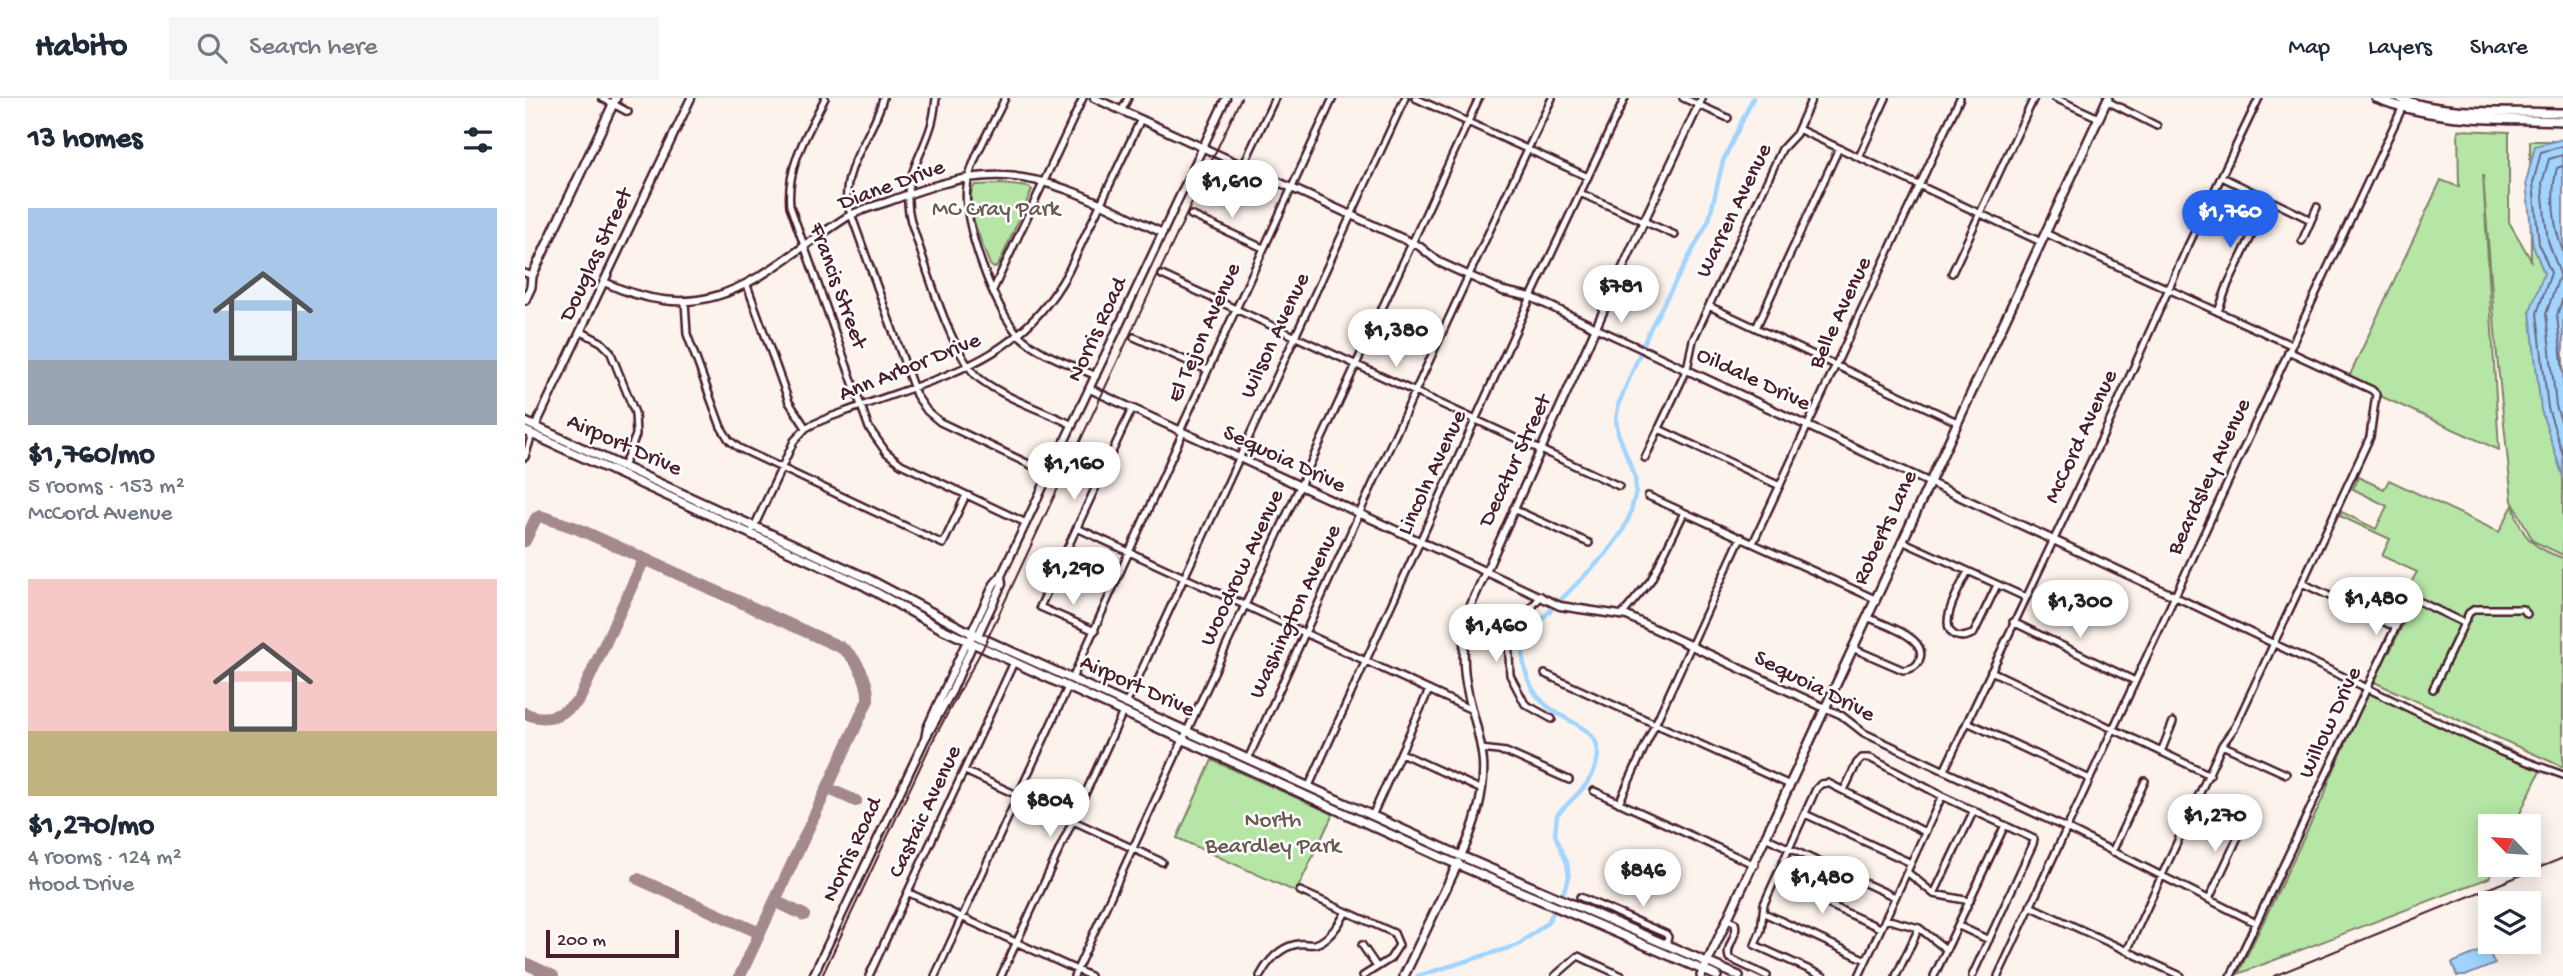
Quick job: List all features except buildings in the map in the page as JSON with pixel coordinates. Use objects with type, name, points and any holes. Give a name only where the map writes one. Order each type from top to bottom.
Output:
[{"type":"main road","points":[[2377,98],[2440,108],[2563,113]]},
{"type":"main road","name":"Roberts Lane","points":[[1703,973],[2108,100]]},
{"type":"main road","points":[[525,300],[531,287],[527,277],[615,101]]},
{"type":"main road","points":[[2403,101],[2459,117],[2563,121]]},
{"type":"main road","name":"Airport Drive","points":[[525,422],[531,431],[574,454],[865,577],[1013,662],[1457,864],[1554,901]]},
{"type":"main road","name":"Airport Drive","points":[[531,431],[624,467],[752,530]]},
{"type":"main road","points":[[574,454],[594,458],[618,469],[624,467]]},
{"type":"main road","name":"Airport Drive","points":[[972,638],[1073,679],[1309,786],[1703,973],[1717,976]]},
{"type":"main road","points":[[1404,976],[1461,856]]},
{"type":"main road","name":"Airport Drive","points":[[1563,905],[1739,976]]},
{"type":"street","points":[[602,98],[615,101],[628,112]]},
{"type":"street","name":"Douglas Street","points":[[525,457],[531,431],[691,98]]},
{"type":"street","name":"Francis Street","points":[[825,98],[795,162],[790,180],[790,206],[874,436],[893,458],[1026,523]]},
{"type":"street","points":[[883,98],[848,180],[847,197],[850,215],[912,388],[927,411],[940,422],[1049,474]]},
{"type":"street","points":[[936,98],[931,127],[913,167],[907,195],[908,214],[956,347],[968,367],[991,386],[1073,425]]},
{"type":"street","points":[[1005,98],[969,177],[966,196],[968,222],[1005,320],[1019,336],[1034,347],[1096,376]]},
{"type":"street","points":[[993,290],[1083,98]]},
{"type":"street","name":"Oildale Drive","points":[[1094,98],[1412,243],[1437,261],[1503,291],[1531,297],[2174,596]]},
{"type":"street","points":[[1122,110],[1128,98]]},
{"type":"street","name":"Norris Road","points":[[813,976],[925,739],[927,728],[965,645],[972,638],[973,629],[994,584],[1001,576],[1226,98]]},
{"type":"street","points":[[1243,166],[1275,98]]},
{"type":"street","name":"El Tejon Avenue","points":[[1073,679],[1207,370],[1333,98]]},
{"type":"street","name":"Wilson Avenue","points":[[1126,704],[1405,98]]},
{"type":"street","points":[[1415,98],[1588,177]]},
{"type":"street","name":"Woodrow Avenue","points":[[1076,973],[1479,98]]},
{"type":"street","name":"Washington Avenue","points":[[1248,759],[1468,275],[1552,98]]},
{"type":"street","name":"Lincoln Avenue","points":[[1309,786],[1531,297],[1625,98]]},
{"type":"street","points":[[1683,98],[1701,102],[1728,118]]},
{"type":"street","name":"Warren Avenue","points":[[1645,458],[1687,369],[1693,340],[1782,149],[1798,129],[1812,98]]},
{"type":"street","points":[[1859,157],[1886,98]]},
{"type":"street","name":"Belle Avenue","points":[[1753,543],[1960,98]]},
{"type":"street","points":[[1952,273],[2034,98]]},
{"type":"street","points":[[2055,98],[2099,118]]},
{"type":"street","name":"McCord Avenue","points":[[1944,771],[2259,98]]},
{"type":"street","points":[[2108,100],[2157,126]]},
{"type":"street","name":"Beardsley Avenue","points":[[1998,976],[2403,101]]},
{"type":"street","name":"Decatur Street","points":[[1461,856],[1476,821],[1482,790],[1482,749],[1465,679],[1463,646],[1470,607],[1644,221],[1701,102]]},
{"type":"street","name":"Ann Arbor Drive","points":[[806,428],[968,367],[1019,336],[1046,308],[1062,285],[1141,119]]},
{"type":"street","points":[[1798,129],[2041,242]]},
{"type":"street","points":[[1756,327],[1839,148]]},
{"type":"street","name":"Diane Drive","points":[[604,282],[646,298],[685,301],[722,295],[747,285],[850,215],[938,184],[969,177],[1002,176],[1044,182],[1101,204],[1163,233]]},
{"type":"street","points":[[2222,177],[2311,220]]},
{"type":"street","points":[[1580,192],[1675,235]]},
{"type":"street","points":[[2218,312],[2228,284],[2270,200]]},
{"type":"street","points":[[2302,241],[2317,207]]},
{"type":"street","points":[[1191,215],[1263,248]]},
{"type":"street","points":[[2045,233],[2218,312],[2376,394],[2371,437],[2235,727],[2222,745],[2127,951]]},
{"type":"street","points":[[1163,275],[1619,486]]},
{"type":"street","points":[[747,285],[789,402],[806,428],[794,441],[752,530]]},
{"type":"street","points":[[685,301],[688,334],[718,428],[739,448],[943,544],[966,495]]},
{"type":"street","points":[[1709,306],[1957,422]]},
{"type":"street","points":[[580,331],[601,342],[610,351],[636,417],[636,435],[624,467]]},
{"type":"street","points":[[1134,337],[1207,370]]},
{"type":"street","name":"Sequoia Drive","points":[[1090,389],[1560,606],[1622,615],[1691,646],[1841,715],[1864,733],[2066,828],[2256,923]]},
{"type":"street","points":[[1094,631],[1040,607],[1132,409]]},
{"type":"street","points":[[1659,429],[1780,486]]},
{"type":"street","points":[[1648,496],[1875,599]]},
{"type":"street","points":[[1513,509],[1589,543]]},
{"type":"street","points":[[1622,615],[1651,580],[1684,513]]},
{"type":"street","points":[[1077,528],[1472,710]]},
{"type":"street","points":[[1619,803],[1741,537]]},
{"type":"street","points":[[1902,541],[2025,597]]},
{"type":"street","points":[[1968,571],[1947,616],[1947,625],[1954,635],[1963,637],[1974,633],[1997,585]]},
{"type":"street","points":[[2302,583],[2395,626]]},
{"type":"street","points":[[1541,596],[1508,636],[1510,675],[1525,704],[1552,719]]},
{"type":"street","points":[[2174,596],[2501,752],[2563,775]]},
{"type":"street","name":"Willow Drive","points":[[2230,976],[2410,597],[2465,623]]},
{"type":"street","points":[[2433,689],[2469,613],[2475,609],[2523,609],[2527,614]]},
{"type":"street","points":[[1852,648],[1903,670],[1915,667],[1920,660],[1921,652],[1915,640],[1867,617]]},
{"type":"street","points":[[2013,622],[2135,681]]},
{"type":"street","name":"Castaic Avenue","points":[[869,976],[1013,662]]},
{"type":"street","points":[[1991,671],[2210,775]]},
{"type":"street","points":[[1545,674],[1790,785]]},
{"type":"street","points":[[935,976],[1068,687]]},
{"type":"street","points":[[1372,816],[1429,690]]},
{"type":"street","points":[[1001,976],[1123,712]]},
{"type":"street","points":[[1967,722],[2090,779]]},
{"type":"street","points":[[2161,752],[2173,722]]},
{"type":"street","points":[[2222,745],[2286,774]]},
{"type":"street","points":[[1482,749],[1506,752],[1569,780]]},
{"type":"street","points":[[1401,753],[1482,790]]},
{"type":"street","points":[[1844,790],[1857,763],[1862,758],[1870,758],[1942,796],[2034,839],[1972,976]]},
{"type":"street","points":[[965,771],[1162,862]]},
{"type":"street","points":[[2112,852],[2145,781]]},
{"type":"street","points":[[1755,945],[1761,930],[1764,904],[1816,789],[1821,784],[1828,783],[1844,790],[1926,832]]},
{"type":"street","points":[[1594,791],[1755,865]]},
{"type":"street","points":[[1859,976],[1942,796]]},
{"type":"street","points":[[1934,894],[1974,810]]},
{"type":"street","points":[[1805,814],[1911,863]]},
{"type":"street","points":[[2209,899],[2246,820]]},
{"type":"street","points":[[1934,976],[2005,825]]},
{"type":"street","points":[[1767,838],[1895,897]]},
{"type":"street","points":[[1907,872],[1934,894],[1969,901]]},
{"type":"street","points":[[1775,880],[1880,928]]},
{"type":"street","points":[[1300,891],[1394,933],[1399,945],[1390,959],[1363,976]]},
{"type":"street","points":[[909,893],[1076,973],[1090,976]]},
{"type":"street","points":[[1580,897],[1666,933],[1668,937],[1665,944]]},
{"type":"street","points":[[2030,906],[2181,976]]},
{"type":"street","points":[[1261,976],[1267,962],[1274,956],[1295,944],[1317,944],[1339,926],[1346,912]]},
{"type":"street","points":[[1764,913],[1865,960]]},
{"type":"street","points":[[1729,919],[1735,923],[1737,930],[1728,948],[1729,958],[1767,976]]},
{"type":"street","points":[[1885,919],[1919,928],[1947,950]]},
{"type":"street","points":[[1959,926],[1989,940]]},
{"type":"street","points":[[1896,976],[1919,928]]},
{"type":"street","points":[[1745,942],[1823,976]]},
{"type":"street","points":[[1362,945],[1377,967]]},
{"type":"street","points":[[1555,976],[1578,956],[1621,976]]},
{"type":"green space","points":[[2458,130],[2509,132],[2509,222],[2531,260],[2530,141],[2563,141],[2563,555],[2533,541],[2512,501],[2483,175],[2499,450],[2348,379],[2441,180],[2459,187]]},
{"type":"green space","name":"MC Cray Park","points":[[975,185],[1029,187],[1032,190],[998,266],[994,268],[990,265],[975,224],[971,192]]},
{"type":"green space","points":[[2358,477],[2384,489],[2389,480],[2499,532],[2513,505],[2520,525],[2529,539],[2543,550],[2563,558],[2563,767],[2374,682],[2417,593],[2408,588],[2417,572],[2382,556],[2390,539],[2340,516],[2342,512],[2376,529],[2387,506],[2353,489]]},
{"type":"green space","points":[[2371,687],[2543,765],[2520,814],[2478,814],[2478,877],[2489,878],[2238,974]]},
{"type":"green space","name":"North Beardley Park","points":[[1212,760],[1333,814],[1296,892],[1177,838]]},
{"type":"water","points":[[2563,139],[2563,477],[2541,410],[2530,311],[2544,273],[2533,246],[2526,182],[2535,146]]},
{"type":"water","points":[[2478,952],[2478,954],[2490,954],[2495,964],[2465,976],[2457,976],[2452,963]]},
{"type":"waterway","points":[[1418,976],[1518,945],[1547,923],[1569,878],[1567,863],[1555,835],[1557,815],[1589,780],[1597,760],[1598,748],[1587,731],[1556,712],[1537,696],[1527,676],[1524,648],[1536,625],[1606,554],[1630,515],[1636,491],[1635,477],[1618,433],[1616,419],[1619,403],[1651,327],[1709,220],[1723,161],[1753,98]]},
{"type":"taxiway","points":[[525,541],[536,518],[540,516],[576,528],[840,647],[851,656],[860,670],[868,700],[740,976]]},
{"type":"taxiway","points":[[525,713],[540,717],[554,716],[579,700],[641,566],[649,561]]},
{"type":"taxiway","points":[[827,788],[856,801]]},
{"type":"taxiway","points":[[638,879],[760,933]]},
{"type":"taxiway","points":[[775,901],[804,915]]},
{"type":"taxiway","points":[[525,963],[553,976]]},
{"type":"railway","points":[[822,976],[931,744],[983,648],[1241,98]]},
{"type":"railway","points":[[2274,976],[2563,858]]}]
